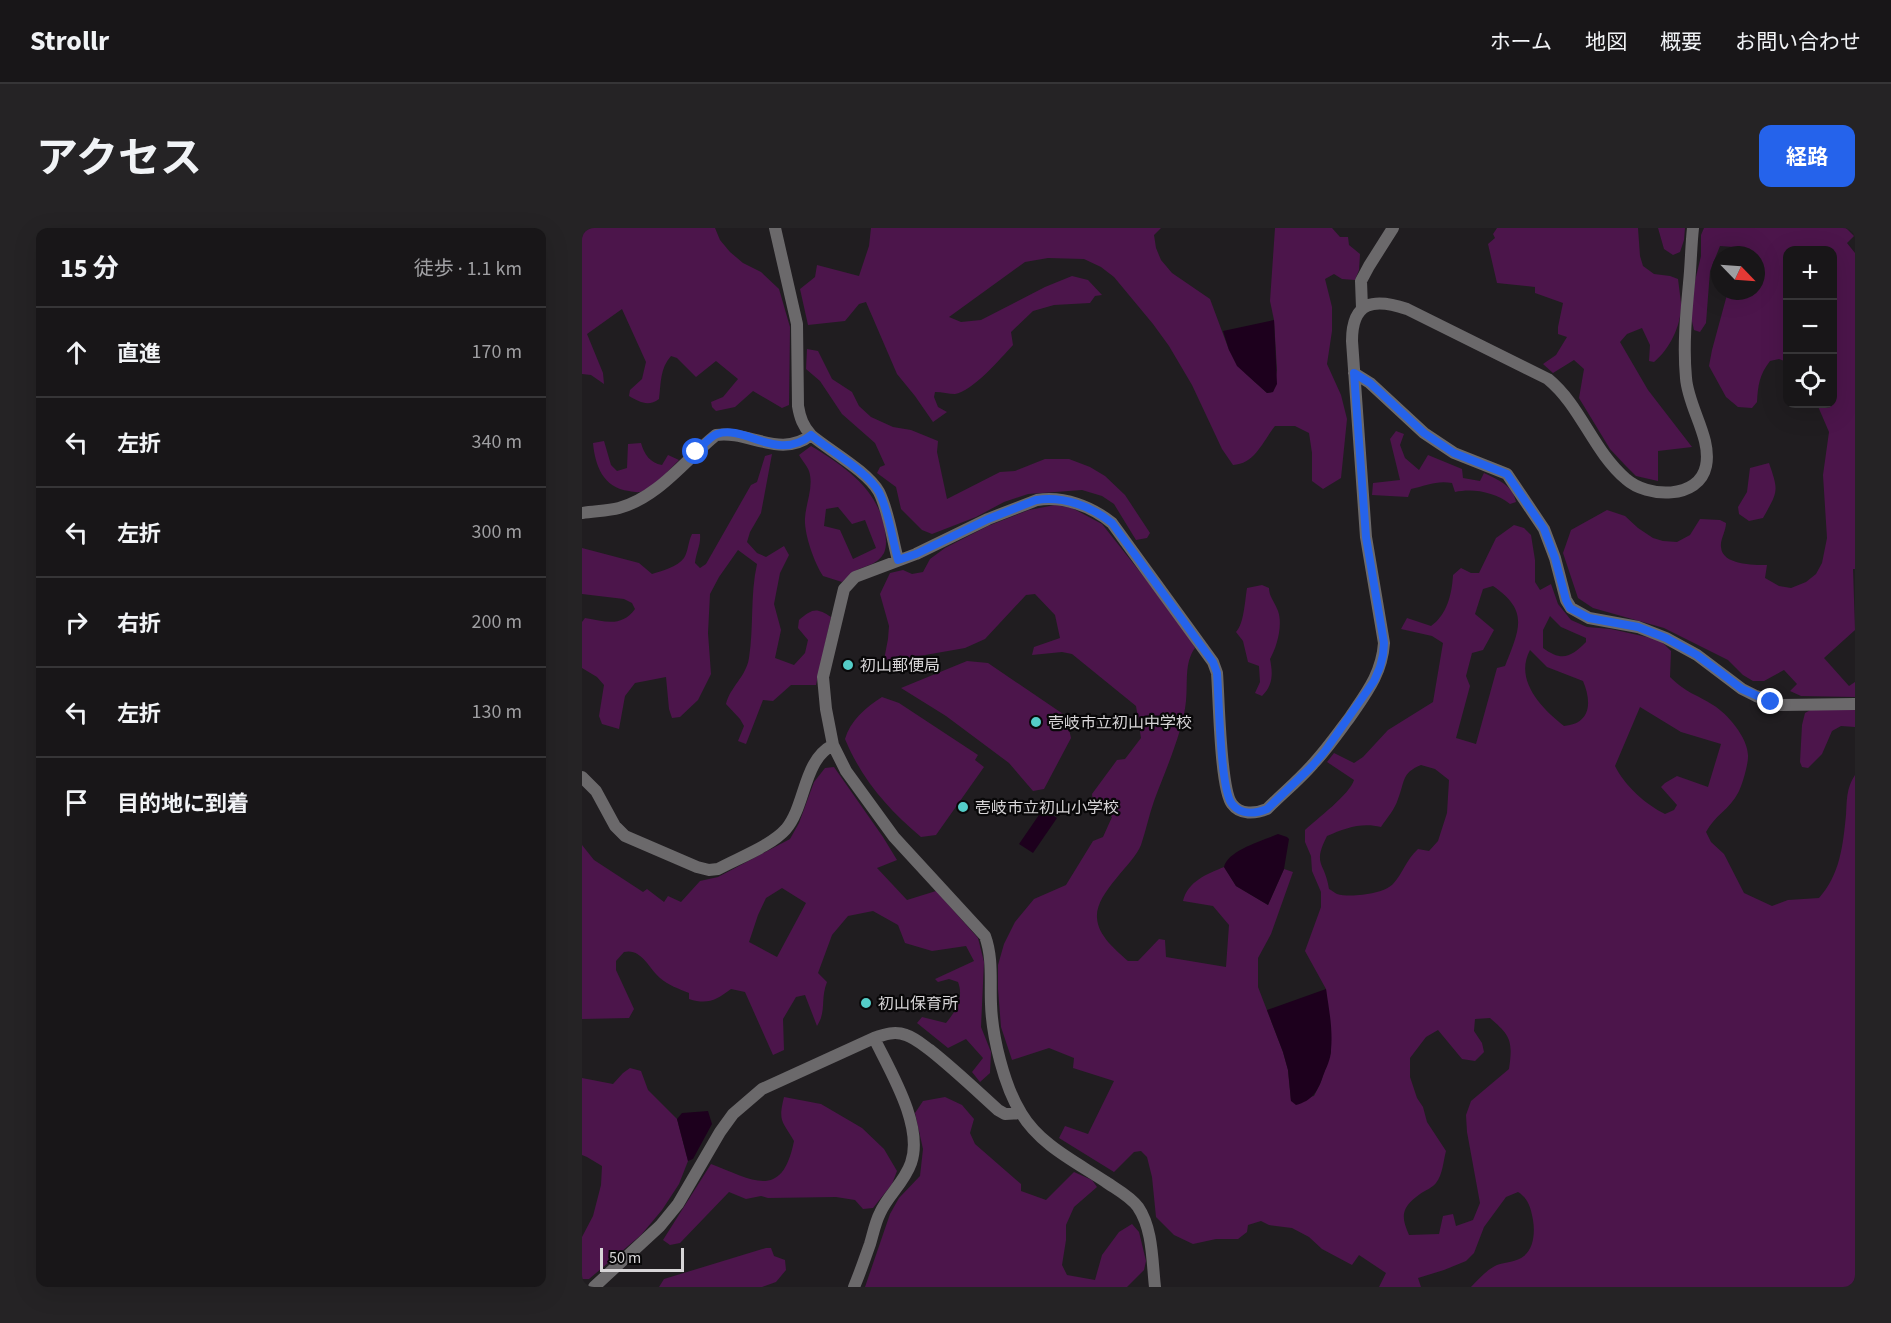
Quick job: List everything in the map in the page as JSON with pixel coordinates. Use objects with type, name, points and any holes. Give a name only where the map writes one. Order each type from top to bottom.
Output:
[{"type":"street","points":[[775,228],[797,324],[798,406],[805,428],[870,481],[879,493],[898,560]]},
{"type":"street","points":[[1155,1287],[1150,1238],[1138,1208],[1132,1200],[1046,1142],[1020,1113],[1000,1061],[993,1032],[990,950],[985,936],[894,837],[846,771],[833,745],[823,677],[844,590],[855,577],[916,554],[988,519],[1036,500],[1076,503],[1096,510],[1112,523],[1213,662],[1217,673],[1227,795],[1237,809],[1258,812],[1267,809],[1325,751],[1374,681],[1383,655],[1384,643],[1366,537],[1352,325],[1362,308],[1361,281],[1393,228]]},
{"type":"street","points":[[1362,308],[1384,302],[1407,309],[1548,379],[1566,397],[1604,453],[1626,480],[1647,490],[1663,493],[1679,491],[1697,483],[1702,477],[1707,454],[1686,379],[1684,342],[1693,228]]},
{"type":"street","points":[[1354,373],[1370,383],[1424,433],[1454,453],[1507,474],[1544,529],[1555,558],[1566,600],[1570,608],[1580,615],[1603,622],[1638,627],[1666,638],[1697,655],[1742,689],[1771,702],[1781,705],[1855,704]]},
{"type":"street","points":[[582,513],[618,509],[645,496],[674,474],[716,435],[737,434],[771,444],[786,445],[803,442],[811,435]]},
{"type":"street","points":[[582,777],[596,791],[615,826],[625,836],[688,863],[709,870],[718,869],[768,842],[785,830],[819,757],[833,745]]},
{"type":"street","points":[[594,1287],[660,1226],[678,1204],[720,1132],[733,1114],[749,1099],[762,1089],[874,1038],[897,1033],[917,1040],[998,1110],[1005,1114],[1020,1113]]},
{"type":"street","points":[[854,1287],[876,1221],[881,1210],[903,1182],[912,1161],[913,1152],[912,1124],[900,1092],[874,1038]]},
{"type":"shaded area","points":[[582,228],[715,228],[720,240],[730,252],[743,263],[761,272],[779,289],[790,327],[789,405],[782,408],[753,391],[735,407],[716,411],[711,402],[723,397],[738,379],[716,361],[696,377],[677,358],[671,356],[663,371],[659,399],[648,403],[640,402],[629,396],[630,390],[642,379],[646,362],[622,309],[587,334],[603,373],[604,384],[591,375],[582,374]]},
{"type":"shaded area","points":[[871,228],[1161,228],[1154,235],[1161,260],[1172,273],[1210,299],[1229,350],[1246,374],[1267,393],[1273,392],[1277,370],[1274,320],[1270,301],[1275,228],[1332,228],[1340,237],[1348,237],[1349,245],[1360,254],[1359,270],[1355,280],[1342,279],[1334,274],[1325,279],[1332,307],[1332,331],[1327,364],[1341,395],[1347,419],[1341,478],[1323,489],[1312,481],[1309,433],[1295,426],[1275,426],[1253,456],[1241,464],[1233,465],[1222,449],[1192,385],[1169,346],[1114,277],[1101,267],[1084,259],[1048,258],[1025,262],[949,317],[961,322],[981,320],[1045,287],[1072,276],[1088,280],[1102,295],[1095,296],[1090,303],[1054,305],[1033,311],[1011,332],[1013,345],[978,381],[955,394],[935,392],[934,397],[938,407],[947,412],[933,422],[897,374],[866,302],[859,304],[845,321],[808,325],[800,289],[815,277],[817,265],[859,276],[869,246]]},
{"type":"shaded area","points":[[1497,228],[1638,228],[1643,266],[1654,274],[1678,279],[1681,311],[1674,336],[1660,357],[1654,362],[1649,361],[1650,345],[1642,328],[1627,334],[1620,342],[1648,390],[1692,447],[1658,451],[1658,481],[1636,476],[1610,449],[1579,398],[1584,369],[1574,360],[1553,373],[1543,364],[1556,355],[1567,337],[1558,334],[1563,303],[1535,293],[1535,287],[1497,283],[1488,244],[1495,238],[1493,234]]},
{"type":"shaded area","points":[[1658,228],[1685,228],[1680,252],[1673,255],[1664,249]]},
{"type":"shaded area","points":[[1704,228],[1846,228],[1854,236],[1847,243],[1855,253],[1855,569],[1853,569],[1855,630],[1824,658],[1849,686],[1855,682],[1855,697],[1801,696],[1790,691],[1797,684],[1784,670],[1764,681],[1753,681],[1743,675],[1728,660],[1664,628],[1593,608],[1578,598],[1563,553],[1571,530],[1607,510],[1625,516],[1653,538],[1663,541],[1677,542],[1690,535],[1700,519],[1720,520],[1726,523],[1721,544],[1723,553],[1732,561],[1739,563],[1767,565],[1765,578],[1779,586],[1791,588],[1806,582],[1816,574],[1822,563],[1827,538],[1823,475],[1829,432],[1819,408],[1837,408],[1837,246],[1783,246],[1783,360],[1770,361],[1763,371],[1757,402],[1752,408],[1738,407],[1726,397],[1709,366],[1726,300],[1765,300],[1765,246],[1711,246],[1706,323],[1700,332],[1694,330],[1691,317],[1695,281],[1701,256],[1701,235]]},
{"type":"shaded area","points":[[1274,320],[1277,384],[1273,392],[1267,393],[1237,366],[1223,331]]},
{"type":"shaded area","points":[[807,349],[818,351],[832,379],[852,392],[859,406],[871,417],[893,427],[911,430],[938,441],[937,452],[947,499],[1000,472],[1015,471],[1045,459],[1069,459],[1105,476],[1125,495],[1150,533],[1147,538],[1136,540],[1114,504],[1102,496],[1082,490],[1028,494],[1004,502],[976,517],[932,534],[922,530],[901,509],[896,487],[877,473],[880,467],[885,465],[875,443],[842,414],[820,381],[806,369]]},
{"type":"shaded area","points":[[1396,431],[1404,434],[1400,445],[1405,458],[1419,470],[1428,455],[1462,469],[1463,478],[1480,481],[1484,473],[1508,487],[1516,502],[1510,504],[1498,496],[1484,492],[1469,490],[1455,492],[1452,483],[1447,482],[1411,489],[1408,497],[1372,495],[1373,483],[1400,480],[1390,439]]},
{"type":"shaded area","points":[[604,441],[611,465],[617,471],[627,468],[628,444],[641,443],[648,457],[658,464],[662,465],[668,455],[679,460],[658,481],[643,491],[620,489],[607,480],[598,467],[593,443]]},
{"type":"shaded area","points":[[811,446],[836,462],[868,491],[881,516],[886,539],[884,553],[875,562],[855,571],[842,582],[823,576],[810,548],[805,518],[810,477],[799,455]],"holes":[[[838,507],[852,524],[865,520],[876,548],[853,559],[840,530],[824,526],[826,509]]]},
{"type":"shaded area","points":[[772,454],[761,513],[747,542],[757,553],[766,557],[784,546],[789,555],[780,573],[774,604],[781,630],[775,658],[794,665],[805,653],[808,640],[798,628],[799,620],[807,613],[818,611],[831,617],[816,685],[791,685],[773,701],[763,700],[746,744],[738,741],[744,726],[726,704],[745,671],[749,658],[757,564],[738,550],[710,594],[708,633],[711,674],[698,700],[680,717],[672,718],[666,677],[635,683],[625,696],[619,729],[602,724],[599,716],[604,685],[597,677],[582,668],[582,622],[585,618],[618,621],[630,615],[635,609],[632,603],[624,599],[582,594],[582,548],[639,563],[652,574],[681,561],[685,556],[692,534],[700,534],[695,563],[700,568],[706,564],[751,485],[757,482],[765,456]]},
{"type":"shaded area","points":[[1769,463],[1775,486],[1774,496],[1763,518],[1749,521],[1739,514],[1738,507],[1747,492],[1750,468]]},
{"type":"shaded area","points":[[1055,505],[1072,508],[1102,524],[1182,625],[1195,648],[1189,660],[1184,713],[1141,845],[1102,899],[1098,909],[1098,925],[1108,942],[1128,961],[1138,961],[1159,939],[1165,940],[1166,957],[1226,967],[1229,925],[1213,906],[1183,901],[1189,888],[1199,879],[1224,867],[1236,886],[1268,905],[1284,869],[1293,872],[1271,934],[1258,958],[1258,987],[1283,1052],[1288,1070],[1291,1101],[1314,1096],[1331,1052],[1326,989],[1305,951],[1321,907],[1321,892],[1312,871],[1311,856],[1305,842],[1305,830],[1340,799],[1354,780],[1327,762],[1334,753],[1354,763],[1363,757],[1388,730],[1433,702],[1443,643],[1432,636],[1401,629],[1407,618],[1431,626],[1448,604],[1453,575],[1461,568],[1471,573],[1479,573],[1496,538],[1514,525],[1524,528],[1531,535],[1535,560],[1535,582],[1540,590],[1551,584],[1558,604],[1571,620],[1587,627],[1611,629],[1660,640],[1671,651],[1670,677],[1686,690],[1719,709],[1741,735],[1748,757],[1741,786],[1735,799],[1713,821],[1706,832],[1711,842],[1724,854],[1744,893],[1772,906],[1788,900],[1819,898],[1836,870],[1850,785],[1855,775],[1855,1287],[1471,1287],[1493,1267],[1521,1258],[1530,1249],[1534,1225],[1527,1200],[1518,1192],[1506,1197],[1484,1227],[1474,1253],[1466,1261],[1418,1278],[1421,1287],[1379,1287],[1386,1273],[1359,1255],[1352,1265],[1322,1249],[1309,1237],[1292,1228],[1269,1225],[1261,1221],[1248,1225],[1247,1232],[1238,1239],[1216,1239],[1193,1244],[1174,1235],[1156,1217],[1152,1177],[1147,1157],[1141,1151],[1134,1152],[1114,1172],[1059,1138],[1065,1126],[1088,1134],[1114,1081],[1073,1068],[1074,1058],[1049,1048],[1012,1060],[1001,1027],[998,965],[1004,944],[1015,922],[1034,899],[1066,885],[1093,841],[1103,837],[1112,817],[1093,802],[1092,794],[1117,760],[1125,759],[1141,738],[1136,706],[1072,654],[1062,652],[1032,655],[1034,647],[1060,638],[1055,615],[1035,594],[1026,595],[985,639],[965,648],[891,661],[884,660],[889,626],[880,594],[890,573],[903,570],[912,574],[923,572],[930,559],[945,548],[988,526],[1029,510]],"holes":[[[1493,586],[1512,604],[1517,613],[1518,622],[1514,642],[1505,666],[1497,668],[1476,744],[1456,738],[1470,686],[1466,676],[1472,653],[1483,650],[1494,630],[1475,614],[1483,589]],[[1550,616],[1561,627],[1586,638],[1586,642],[1571,654],[1556,655],[1543,648],[1543,630]],[[1530,650],[1547,667],[1583,681],[1588,704],[1587,711],[1580,721],[1564,726],[1547,711],[1532,692],[1525,672]],[[1640,707],[1681,732],[1721,744],[1708,787],[1677,776],[1661,787],[1677,805],[1674,810],[1665,814],[1636,794],[1624,781],[1615,766]],[[1421,765],[1435,769],[1449,780],[1447,813],[1438,841],[1429,851],[1418,849],[1389,887],[1350,896],[1337,894],[1329,889],[1320,859],[1327,836],[1354,827],[1367,825],[1381,827],[1395,806],[1410,771]],[[1490,1018],[1506,1035],[1511,1052],[1509,1069],[1471,1101],[1466,1115],[1480,1203],[1473,1220],[1456,1226],[1453,1214],[1443,1216],[1439,1234],[1409,1235],[1404,1222],[1406,1207],[1436,1183],[1446,1151],[1427,1122],[1423,1107],[1417,1098],[1410,1077],[1410,1058],[1426,1037],[1438,1030],[1462,1059],[1475,1061],[1484,1052],[1482,1043],[1474,1031],[1475,1019]]]},
{"type":"shaded area","points":[[1262,585],[1269,588],[1278,611],[1280,629],[1270,659],[1271,679],[1262,696],[1255,693],[1260,682],[1259,666],[1248,662],[1243,641],[1236,632],[1242,618],[1247,588]]},
{"type":"shaded area","points":[[967,661],[988,663],[1066,716],[1071,738],[1044,789],[1033,791],[1009,763],[946,716],[901,688]]},
{"type":"shaded area","points":[[882,697],[899,703],[978,755],[975,760],[984,767],[936,835],[921,837],[898,816],[859,768],[845,739],[859,715]]},
{"type":"shaded area","points":[[1814,708],[1855,709],[1855,727],[1841,726],[1832,731],[1822,754],[1808,768],[1802,767],[1800,762],[1802,725],[1805,713]]},
{"type":"shaded area","points":[[834,767],[897,860],[877,868],[907,900],[936,891],[978,938],[984,962],[981,1027],[991,1052],[990,1073],[980,1082],[972,1072],[983,1058],[966,1039],[948,1048],[917,1023],[922,1017],[946,1023],[953,1014],[960,993],[958,982],[949,979],[938,982],[935,979],[974,961],[966,946],[932,951],[905,943],[898,925],[873,911],[848,916],[832,935],[818,973],[827,982],[820,1020],[817,1026],[805,995],[796,997],[783,1019],[784,1050],[773,1055],[745,992],[731,989],[712,1000],[701,1002],[689,999],[689,993],[663,980],[644,959],[630,952],[624,952],[616,961],[616,970],[634,1009],[629,1018],[582,1019],[582,845],[594,860],[643,892],[647,889],[664,902],[668,896],[681,902],[700,881],[718,877],[790,839],[799,823],[814,782],[825,768]],"holes":[[[782,888],[806,903],[777,957],[749,942],[766,898]]]},
{"type":"shaded area","points":[[1043,809],[1057,818],[1033,853],[1019,844]]},
{"type":"shaded area","points":[[1278,834],[1289,839],[1284,869],[1268,905],[1236,886],[1224,867],[1227,861],[1239,851]]},
{"type":"shaded area","points":[[1326,989],[1331,1027],[1330,1057],[1316,1091],[1306,1101],[1296,1105],[1291,1101],[1288,1070],[1267,1010]]},
{"type":"shaded area","points":[[630,1068],[641,1071],[648,1090],[677,1119],[688,1161],[679,1184],[662,1210],[641,1235],[589,1279],[582,1279],[582,1237],[593,1216],[601,1185],[602,1166],[582,1155],[582,1078],[613,1084]]},
{"type":"shaded area","points":[[784,1097],[821,1104],[862,1128],[884,1149],[897,1171],[892,1184],[873,1208],[863,1209],[855,1200],[836,1197],[768,1198],[761,1196],[746,1199],[729,1192],[680,1243],[670,1245],[663,1240],[711,1164],[753,1180],[774,1179],[782,1172],[789,1160],[794,1141],[781,1116]]},
{"type":"shaded area","points":[[945,1097],[962,1105],[974,1119],[970,1133],[975,1144],[1021,1184],[1021,1191],[1046,1200],[1074,1172],[1092,1180],[1097,1187],[1074,1207],[1066,1225],[1062,1265],[1067,1275],[1095,1280],[1102,1255],[1119,1232],[1132,1224],[1139,1232],[1146,1261],[1144,1270],[1127,1287],[865,1287],[890,1214],[899,1198],[920,1176],[923,1149],[915,1113],[923,1101]]},
{"type":"shaded area","points":[[708,1111],[712,1124],[693,1159],[688,1161],[677,1119],[682,1113]]},
{"type":"shaded area","points":[[771,1248],[774,1256],[785,1260],[786,1270],[776,1282],[762,1287],[659,1287],[664,1279]]},
{"type":"place","name":"初山郵便局","points":[[848,665]]},
{"type":"place","name":"壱岐市立初山中学校","points":[[1036,722]]},
{"type":"place","name":"壱岐市立初山小学校","points":[[963,807]]},
{"type":"place","name":"初山保育所","points":[[866,1003]]},
{"type":"route","points":[[696,452],[716,435],[725,433],[737,434],[771,444],[786,445],[803,442],[811,435],[870,481],[879,493],[898,560],[1036,500],[1076,503],[1096,510],[1112,523],[1213,662],[1217,673],[1227,795],[1237,809],[1251,813],[1267,809],[1325,751],[1374,681],[1383,655],[1384,643],[1366,537],[1354,373],[1370,383],[1424,433],[1454,453],[1507,474],[1544,529],[1570,608],[1589,618],[1638,627],[1666,638],[1697,655],[1742,689],[1771,702]]}]
